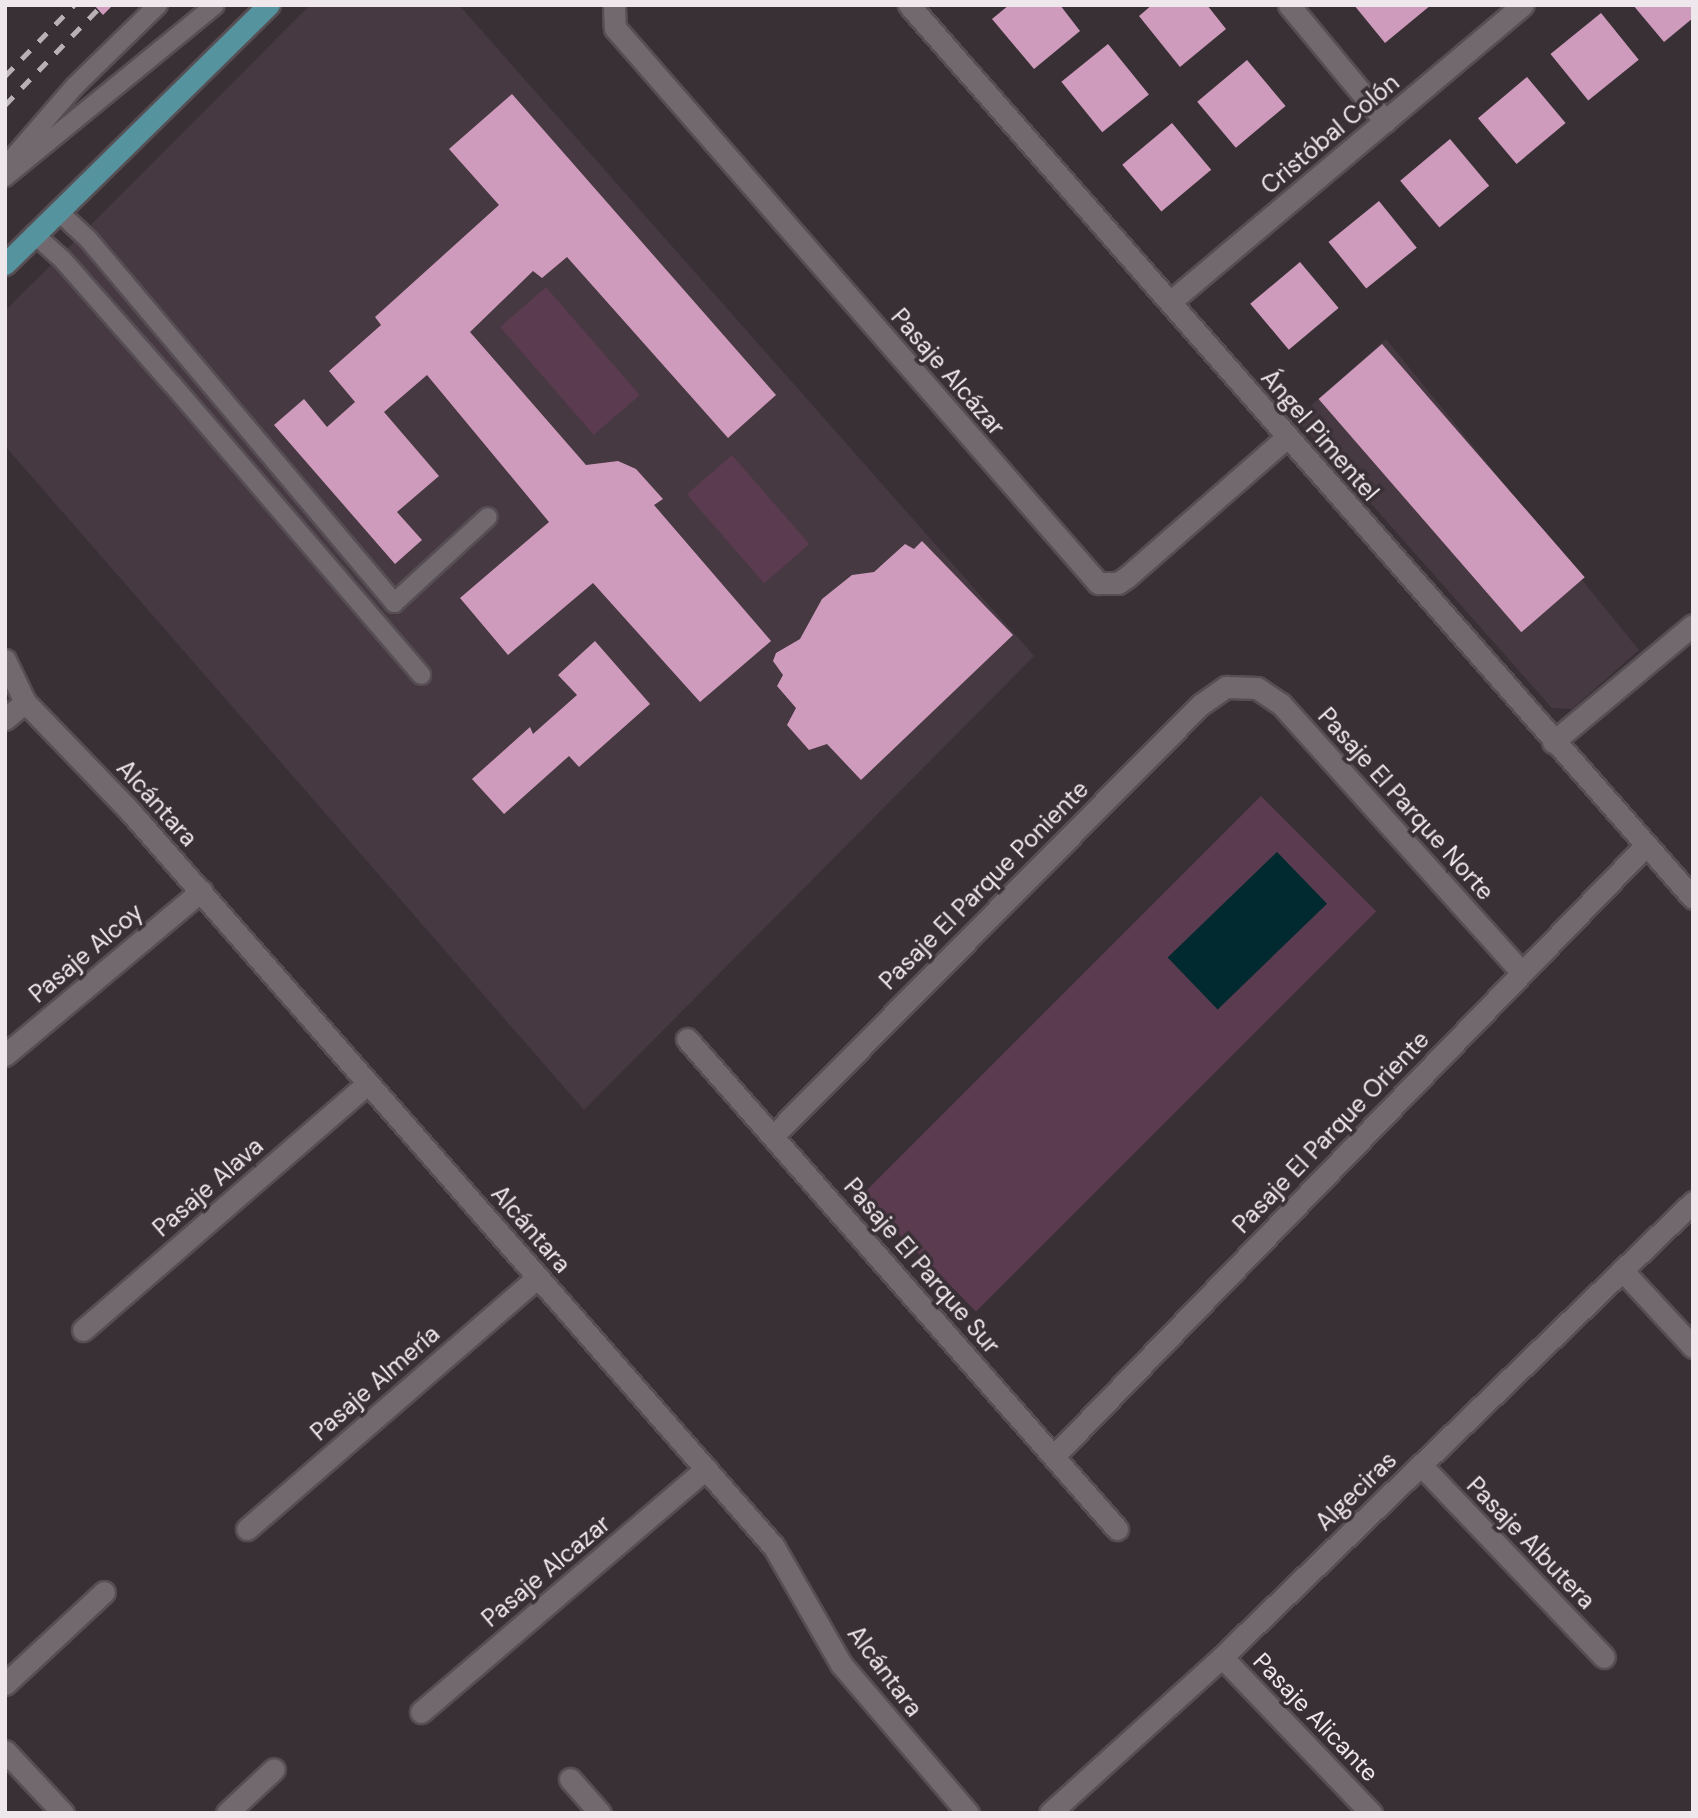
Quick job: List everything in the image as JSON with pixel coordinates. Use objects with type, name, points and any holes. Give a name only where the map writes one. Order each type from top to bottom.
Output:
[{"type":"main road","points":[[5,264],[269,5]]},
{"type":"street","name":"Pasaje Alcázar","points":[[614,5],[615,27],[1098,583],[1118,583],[1127,577],[1287,437]]},
{"type":"street","name":"Ángel Pimentel","points":[[909,5],[1553,742],[1693,898]]},
{"type":"street","points":[[1289,5],[1385,121]]},
{"type":"street","name":"Cristóbal Colón","points":[[1170,302],[1523,5]]},
{"type":"street","points":[[1553,742],[1693,625]]},
{"type":"street","name":"Alcántara","points":[[5,660],[15,700],[201,891],[786,1563],[855,1682],[968,1813]]},
{"type":"street","name":"Pasaje El Parque Norte","points":[[1242,686],[1257,688],[1281,704],[1522,973]]},
{"type":"street","name":"Pasaje El Parque Poniente","points":[[773,1136],[1200,705],[1226,687],[1242,686]]},
{"type":"street","points":[[5,719],[15,700]]},
{"type":"street","name":"Pasaje El Parque Oriente","points":[[1054,1456],[1646,845]]},
{"type":"street","name":"Pasaje Alcoy","points":[[5,1055],[201,891]]},
{"type":"street","name":"Pasaje El Parque Sur","points":[[687,1039],[1117,1529]]},
{"type":"street","name":"Pasaje Alava","points":[[83,1330],[368,1083]]},
{"type":"street","name":"Algeciras","points":[[1050,1813],[1222,1657],[1693,1202]]},
{"type":"street","points":[[1622,1270],[1693,1347]]},
{"type":"street","name":"Pasaje Almería","points":[[247,1529],[538,1277]]},
{"type":"street","name":"Pasaje Albutera","points":[[1421,1465],[1604,1657]]},
{"type":"street","name":"Pasaje Alcazar","points":[[421,1712],[706,1469]]},
{"type":"street","points":[[5,1685],[104,1592]]},
{"type":"street","name":"Pasaje Alicante","points":[[1222,1657],[1371,1813]]},
{"type":"street","points":[[5,1751],[63,1813]]},
{"type":"street","points":[[227,1813],[274,1769]]},
{"type":"street","points":[[570,1779],[600,1813]]},
{"type":"lane","points":[[5,167],[75,86],[158,5]]},
{"type":"lane","points":[[5,177],[215,5]]},
{"type":"lane","points":[[58,211],[88,239],[394,603],[488,517]]},
{"type":"lane","points":[[34,234],[62,260],[172,384],[421,675]]},
{"type":"shaded area","points":[[310,5],[459,5],[1034,656],[584,1110],[5,446],[5,311]]},
{"type":"shaded area","points":[[546,287],[640,395],[594,435],[500,327]]},
{"type":"shaded area","points":[[1386,339],[1639,650],[1572,709],[1552,708],[1296,419]]},
{"type":"shaded area","points":[[732,455],[809,544],[764,583],[687,494]]},
{"type":"shaded area","points":[[1261,796],[1376,911],[976,1311],[861,1196]]},
{"type":"water","points":[[1277,852],[1327,904],[1218,1009],[1168,958]]},
{"type":"building","points":[[94,5],[113,5],[103,15]]},
{"type":"building","points":[[1009,5],[1060,5],[1080,31],[1034,69],[992,19]]},
{"type":"building","points":[[1152,5],[1207,5],[1226,29],[1180,67],[1139,16]]},
{"type":"building","points":[[1354,5],[1431,5],[1385,43]]},
{"type":"building","points":[[1633,5],[1693,5],[1693,18],[1664,42]]},
{"type":"building","points":[[1601,13],[1639,60],[1588,101],[1550,54]]},
{"type":"building","points":[[1108,44],[1149,95],[1102,132],[1061,82]]},
{"type":"building","points":[[1247,60],[1286,106],[1236,148],[1197,102]]},
{"type":"building","points":[[1527,77],[1566,123],[1517,164],[1478,118]]},
{"type":"building","points":[[512,94],[776,395],[728,438],[567,257],[542,278],[533,271],[470,332],[586,465],[618,461],[636,469],[663,499],[654,505],[771,641],[700,702],[593,583],[508,655],[460,598],[549,522],[427,375],[384,412],[439,476],[397,512],[422,540],[395,564],[274,425],[304,399],[327,427],[355,402],[329,371],[381,325],[375,317],[499,205],[449,149]]},
{"type":"building","points":[[1172,123],[1211,170],[1161,212],[1122,165]]},
{"type":"building","points":[[1450,139],[1489,186],[1439,228],[1400,181]]},
{"type":"building","points":[[1379,201],[1417,248],[1366,289],[1328,242]]},
{"type":"building","points":[[1300,262],[1339,308],[1289,350],[1250,304]]},
{"type":"building","points":[[1382,344],[1585,577],[1521,632],[1319,399]]},
{"type":"building","points":[[922,541],[1013,635],[861,780],[827,744],[809,750],[787,725],[796,708],[777,686],[783,675],[773,661],[776,653],[800,639],[822,599],[852,575],[874,572],[905,544],[914,549]]},
{"type":"building","points":[[595,641],[650,704],[579,767],[569,756],[504,814],[472,779],[530,727],[533,734],[577,695],[558,675]]},
{"type":"railway","points":[[5,76],[74,5]]},
{"type":"railway","points":[[5,105],[102,5]]}]
